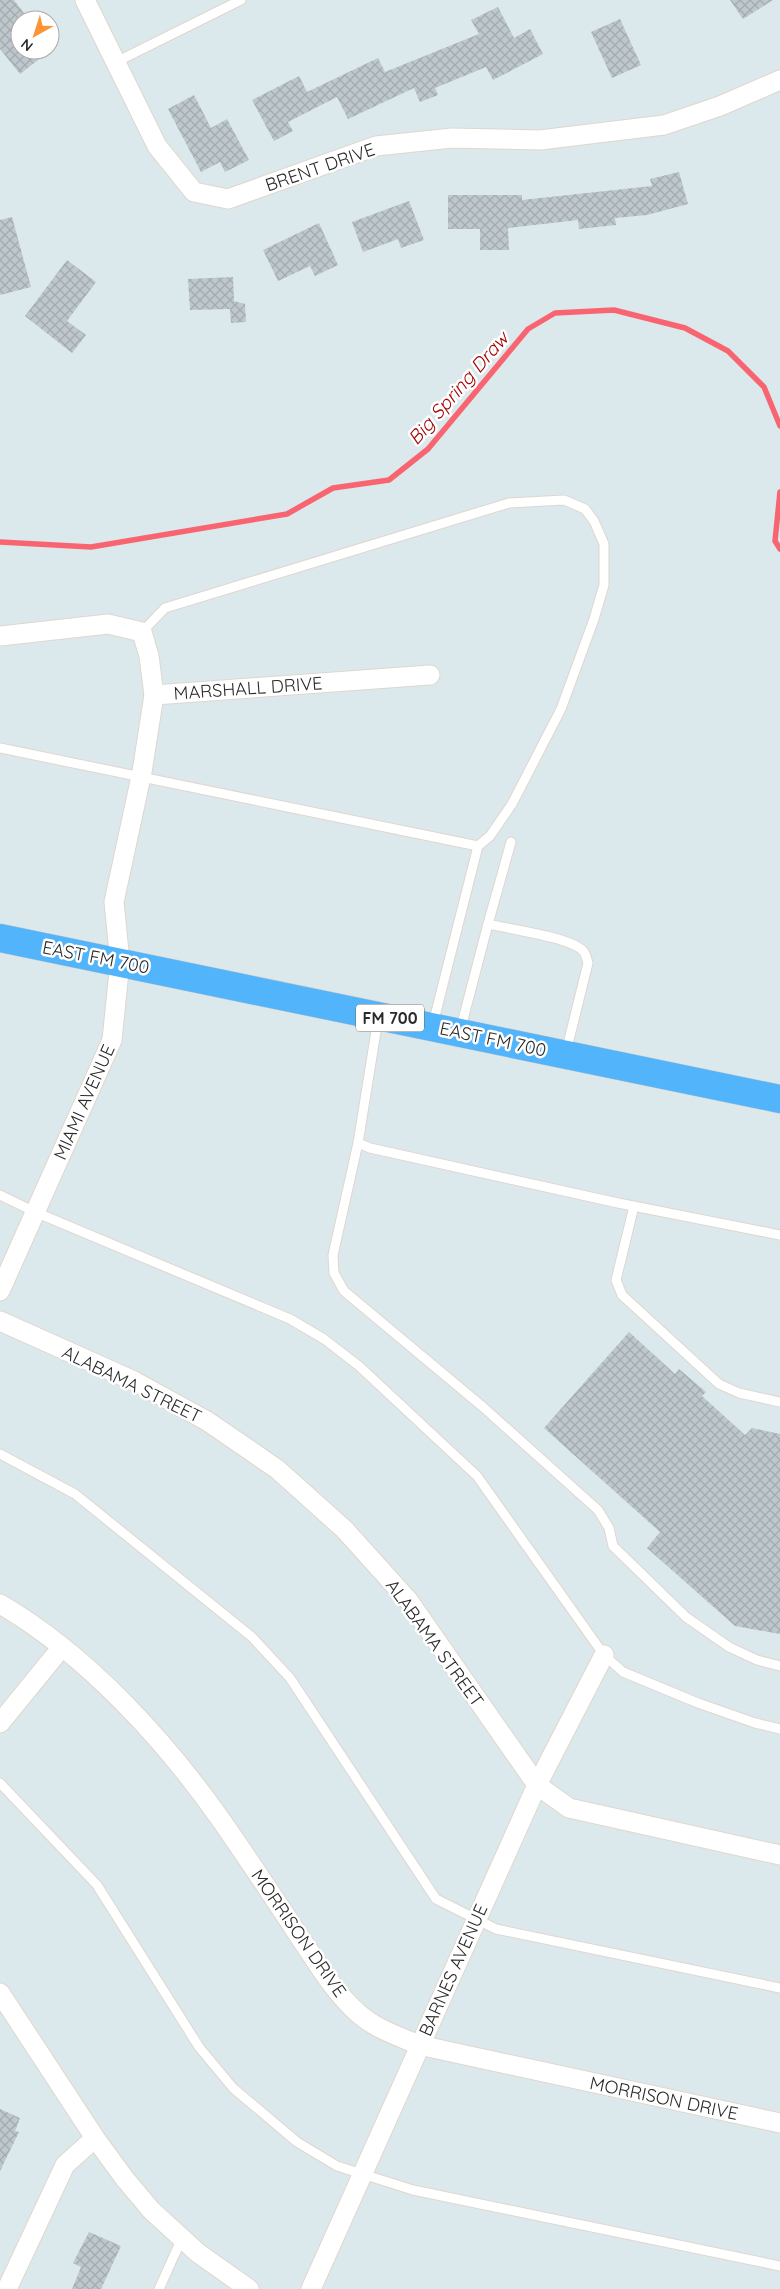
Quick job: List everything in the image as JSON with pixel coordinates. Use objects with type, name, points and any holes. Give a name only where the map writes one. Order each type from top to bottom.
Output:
[{"type":"main road","name":"EAST FM 700","points":[[0,938],[780,1099]]},
{"type":"street","name":"BRENT DRIVE","points":[[85,0],[157,146],[194,192],[228,199],[376,146],[452,138],[540,140],[664,125],[720,106],[780,80]]},
{"type":"street","points":[[0,636],[108,624],[142,632]]},
{"type":"street","name":"MARSHALL DRIVE","points":[[142,632],[149,656],[154,696],[430,675]]},
{"type":"street","name":"MIAMI AVENUE","points":[[0,1291],[112,1040],[120,962],[114,902],[140,776],[154,696]]},
{"type":"street","name":"ALABAMA STREET","points":[[0,1321],[134,1381],[207,1420],[277,1469],[344,1529],[408,1600],[537,1785],[569,1808],[780,1855]]},
{"type":"street","name":"MORRISON DRIVE","points":[[0,1604],[62,1647],[129,1708],[170,1753],[220,1819],[335,1988],[359,2014],[384,2030],[419,2045],[780,2123]]},
{"type":"street","points":[[0,1723],[62,1647]]},
{"type":"street","name":"BARNES AVENUE","points":[[311,2289],[537,1785],[604,1655]]},
{"type":"street","points":[[0,1994],[95,2138],[151,2210],[198,2253],[249,2289]]},
{"type":"street","points":[[7,2289],[65,2165],[95,2138]]},
{"type":"lane","points":[[116,62],[241,0]]},
{"type":"lane","points":[[142,632],[165,608],[509,503],[564,500],[585,509],[594,522],[604,544],[604,585],[594,619],[561,709],[512,804],[490,836],[478,846],[432,1026]]},
{"type":"lane","points":[[0,748],[478,846]]},
{"type":"lane","points":[[460,1032],[510,842]]},
{"type":"lane","points":[[488,924],[562,940],[577,946],[585,953],[588,963],[566,1054]]},
{"type":"lane","points":[[379,1016],[358,1143],[333,1255],[334,1273],[344,1291],[483,1407],[598,1510],[609,1528],[613,1546],[686,1617],[729,1647],[757,1660],[780,1666]]},
{"type":"lane","points":[[358,1143],[370,1148],[634,1206],[780,1235]]},
{"type":"lane","points":[[0,1195],[35,1212],[290,1319],[324,1339],[352,1361],[477,1476],[604,1655],[623,1672],[698,1703],[755,1723],[780,1729]]},
{"type":"lane","points":[[634,1206],[616,1280],[622,1294],[719,1384],[739,1393],[780,1402]]},
{"type":"lane","points":[[0,1454],[75,1494],[252,1637],[290,1678],[436,1899],[496,1929],[780,1988]]},
{"type":"lane","points":[[0,1783],[97,1885],[199,2047],[233,2088],[298,2142],[337,2166],[413,2190],[780,2266]]},
{"type":"lane","points":[[159,2289],[182,2238]]},
{"type":"building","points":[[0,0],[14,0],[22,10],[10,10],[10,60],[38,60],[20,74],[0,49]]},
{"type":"building","points":[[730,0],[773,0],[743,19]]},
{"type":"building","points":[[498,7],[514,38],[530,29],[543,54],[493,80],[486,67],[435,88],[438,95],[420,102],[414,88],[348,119],[337,97],[288,122],[293,131],[274,141],[252,100],[299,76],[307,92],[378,58],[385,72],[479,34],[471,20]]},
{"type":"building","points":[[620,19],[641,65],[612,78],[591,32]]},
{"type":"building","points":[[194,95],[211,128],[227,119],[249,160],[225,172],[220,162],[201,172],[168,109]]},
{"type":"building","points":[[679,172],[688,204],[647,215],[615,218],[616,225],[579,229],[578,220],[508,228],[509,250],[480,250],[480,229],[448,229],[448,195],[522,195],[522,200],[652,186],[650,179]]},
{"type":"building","points":[[409,201],[424,240],[401,248],[398,239],[363,252],[352,222]]},
{"type":"building","points":[[12,217],[31,287],[0,295],[0,220]]},
{"type":"building","points":[[319,223],[338,265],[315,276],[310,266],[278,281],[263,250]]},
{"type":"building","points":[[67,260],[96,282],[67,321],[86,335],[72,353],[25,316]]},
{"type":"building","points":[[233,277],[234,301],[245,304],[246,322],[231,323],[230,309],[190,310],[188,279]]},
{"type":"building","points":[[629,1332],[675,1374],[679,1369],[706,1392],[702,1396],[745,1435],[752,1428],[780,1434],[780,1634],[735,1626],[647,1548],[660,1532],[544,1428]]},
{"type":"building","points":[[0,2109],[20,2118],[15,2131],[19,2132],[0,2171]]},
{"type":"building","points":[[89,2232],[121,2246],[101,2289],[72,2289],[81,2267],[73,2263]]},
{"type":"waterway","name":"Big Spring Draw","points":[[0,542],[91,547],[287,514],[333,488],[389,480],[428,449],[528,329],[555,313],[614,310],[685,328],[728,351],[764,387],[780,426]]},
{"type":"waterway","name":"Big Spring Draw","points":[[780,492],[775,541],[780,549]]}]
